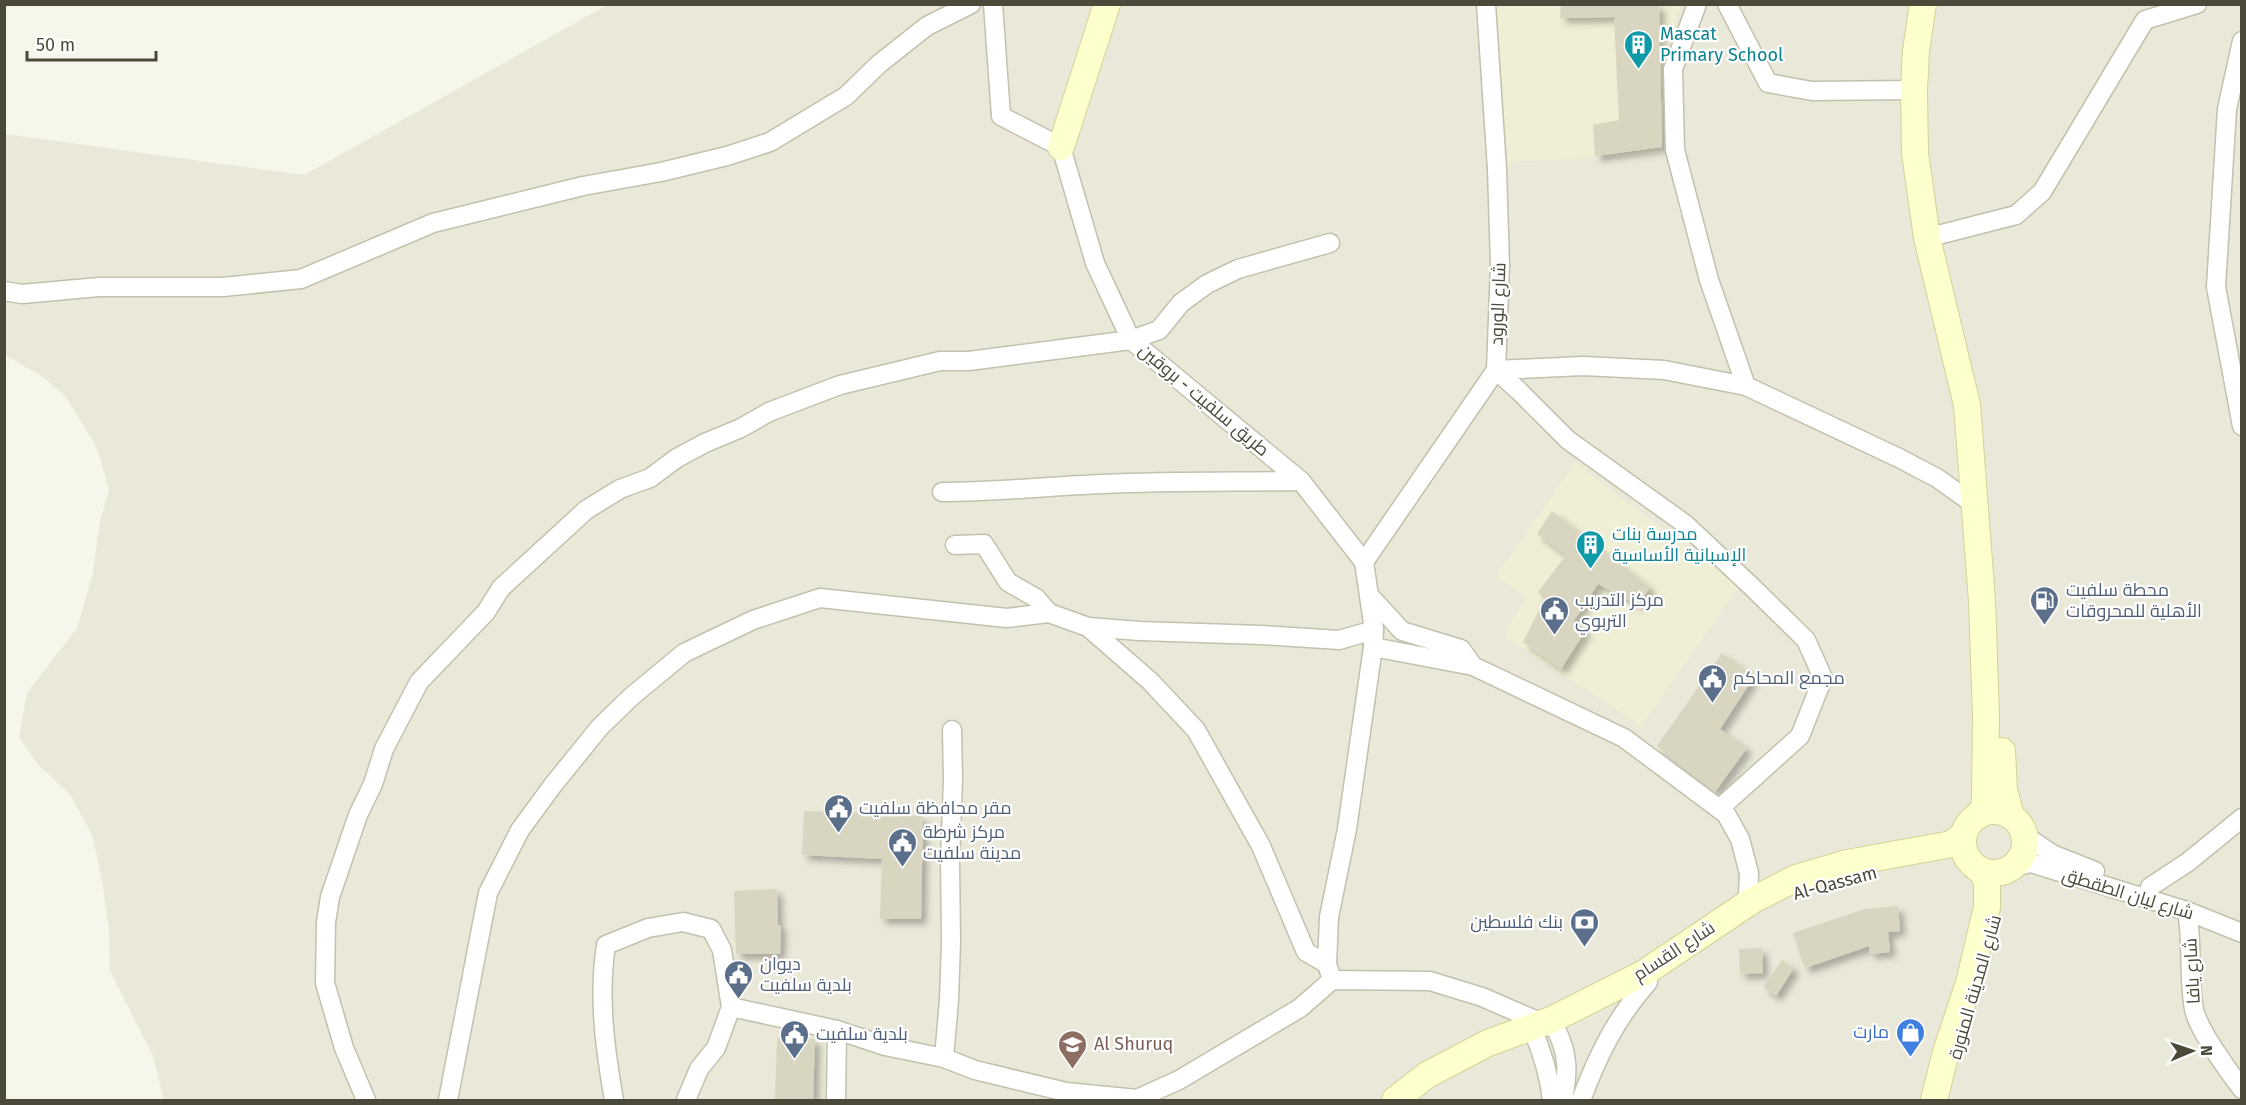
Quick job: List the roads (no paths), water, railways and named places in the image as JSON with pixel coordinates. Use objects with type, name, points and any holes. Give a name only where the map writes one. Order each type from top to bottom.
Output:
[{"type":"main road","points":[[1061,147],[1107,4]]},
{"type":"main road","points":[[1923,4],[1916,51],[1915,153],[1927,238],[1967,405],[1982,601],[1986,800],[1984,808],[1971,825],[1964,851],[1992,867]]},
{"type":"main road","points":[[1934,1101],[1946,1052],[1969,983],[1987,907],[1987,883],[1992,867],[2024,853],[2018,825],[2004,790],[1999,656],[1977,404],[1938,235],[1929,154],[1926,90],[1930,47],[1938,4]]},
{"type":"main road","points":[[1971,825],[1995,811],[2018,825]]},
{"type":"main road","name":"شارع القسام","points":[[1410,1101],[1432,1083],[1644,973],[1743,907],[1796,878],[1847,863],[1952,844],[1971,825]]},
{"type":"main road","name":"Al-Qassam","points":[[1541,1028],[1648,982],[1758,910],[1801,890],[1850,877],[1952,856],[1992,867]]},
{"type":"main road","name":"شارع المدينة المنورة","points":[[1944,1101],[1955,1054],[1978,985],[1992,867]]},
{"type":"main road","name":"شارع القسام","points":[[1395,1101],[1427,1075],[1488,1043],[1541,1028]]},
{"type":"street","points":[[4,291],[22,294],[99,287],[223,287],[301,279],[433,223],[583,186],[661,172],[727,156],[770,142],[846,96],[879,64],[927,26],[971,4]]},
{"type":"street","points":[[993,4],[1000,116],[1061,147]]},
{"type":"street","name":"شارع الورود","points":[[1364,562],[1496,370],[1500,253],[1486,4]]},
{"type":"street","points":[[1697,4],[1673,69],[1675,150],[1709,280],[1746,386]]},
{"type":"street","points":[[1727,4],[1768,83],[1812,91],[1914,90]]},
{"type":"street","points":[[1938,235],[2016,215],[2042,192],[2145,20],[2197,4]]},
{"type":"street","points":[[2241,41],[2216,287],[2241,426]]},
{"type":"street","name":"طريق سلفيت - بروقين","points":[[1061,147],[1095,263],[1131,340],[1301,481],[1364,562]]},
{"type":"street","points":[[366,1101],[340,1037],[325,983],[326,922],[330,897],[358,815],[373,784],[384,749],[419,682],[486,612],[501,588],[585,510],[620,489],[650,478],[695,448],[741,428],[769,412],[840,385],[940,361],[969,361],[1131,340],[1159,330],[1181,303],[1221,277],[1258,262],[1330,243]]},
{"type":"street","points":[[1496,370],[1583,366],[1664,370],[1746,386],[1899,458],[1937,478],[1975,505]]},
{"type":"street","points":[[1496,370],[1568,440],[1684,524],[1806,639],[1823,678],[1800,736],[1719,809]]},
{"type":"street","points":[[942,492],[994,492],[1034,487],[1103,484],[1301,481]]},
{"type":"street","points":[[955,545],[984,544],[1008,582],[1036,598],[1049,613]]},
{"type":"street","points":[[731,1007],[837,1030],[885,1046],[944,1058],[975,1070],[1066,1092],[1126,1100],[1137,1099],[1179,1080],[1300,1008],[1329,972],[1329,917],[1347,829],[1373,639],[1364,562]]},
{"type":"street","points":[[1369,595],[1402,631],[1461,649],[1473,666]]},
{"type":"street","points":[[448,1101],[489,893],[520,830],[553,785],[600,727],[631,697],[684,653],[753,620],[820,598],[1006,618],[1049,613],[1088,627],[1150,632],[1339,640],[1373,639],[1473,666],[1624,738],[1726,814],[1733,824],[1745,855],[1749,883],[1743,907]]},
{"type":"street","points":[[1088,627],[1150,681],[1196,730],[1261,846],[1306,952],[1329,972],[1430,981],[1482,997],[1541,1028],[1564,1046],[1567,1060],[1563,1101]]},
{"type":"street","points":[[944,1058],[950,1000],[952,730]]},
{"type":"street","points":[[2150,886],[2188,862],[2241,818]]},
{"type":"street","name":"شارع ليان الطقطق","points":[[2018,825],[2052,854],[2075,864],[2150,886],[2241,920]]},
{"type":"street","name":"شارع ليان الطقطق","points":[[1992,867],[2031,864],[2187,911],[2241,933]]},
{"type":"street","name":"شارع يافا","points":[[2187,911],[2190,928],[2194,1012],[2222,1062],[2241,1089]]},
{"type":"street","points":[[614,1101],[603,1027],[601,975],[606,945],[648,928],[683,922],[711,929],[722,950],[731,1007],[716,1048],[699,1069],[686,1101]]},
{"type":"street","points":[[1581,1101],[1623,1011],[1648,982]]},
{"type":"street","points":[[1541,1028],[1552,1101]]},
{"type":"street","points":[[836,1101],[837,1030]]},
{"type":"place","name":"Mascat Primary School","points":[[1639,70]]},
{"type":"place","name":"مدرسة بنات الإسبانية الأساسية","points":[[1591,570]]},
{"type":"place","name":"محطة سلفيت الأهلية للمحروقات","points":[[2045,626]]},
{"type":"place","name":"مركز التدريب التربوي","points":[[1554,636]]},
{"type":"place","name":"مجمع المحاكم","points":[[1712,704]]},
{"type":"place","name":"مقر محافظة سلفيت","points":[[838,834]]},
{"type":"place","name":"مركز شرطة مدينة سلفيت","points":[[902,868]]},
{"type":"place","name":"بنك فلسطين","points":[[1584,948]]},
{"type":"place","name":"ديوان بلدية سلفيت","points":[[739,1000]]},
{"type":"place","name":"مارت","points":[[1910,1058]]},
{"type":"place","name":"بلدية سلفيت","points":[[795,1060]]},
{"type":"place","name":"Al Shuruq","points":[[1073,1070]]}]
